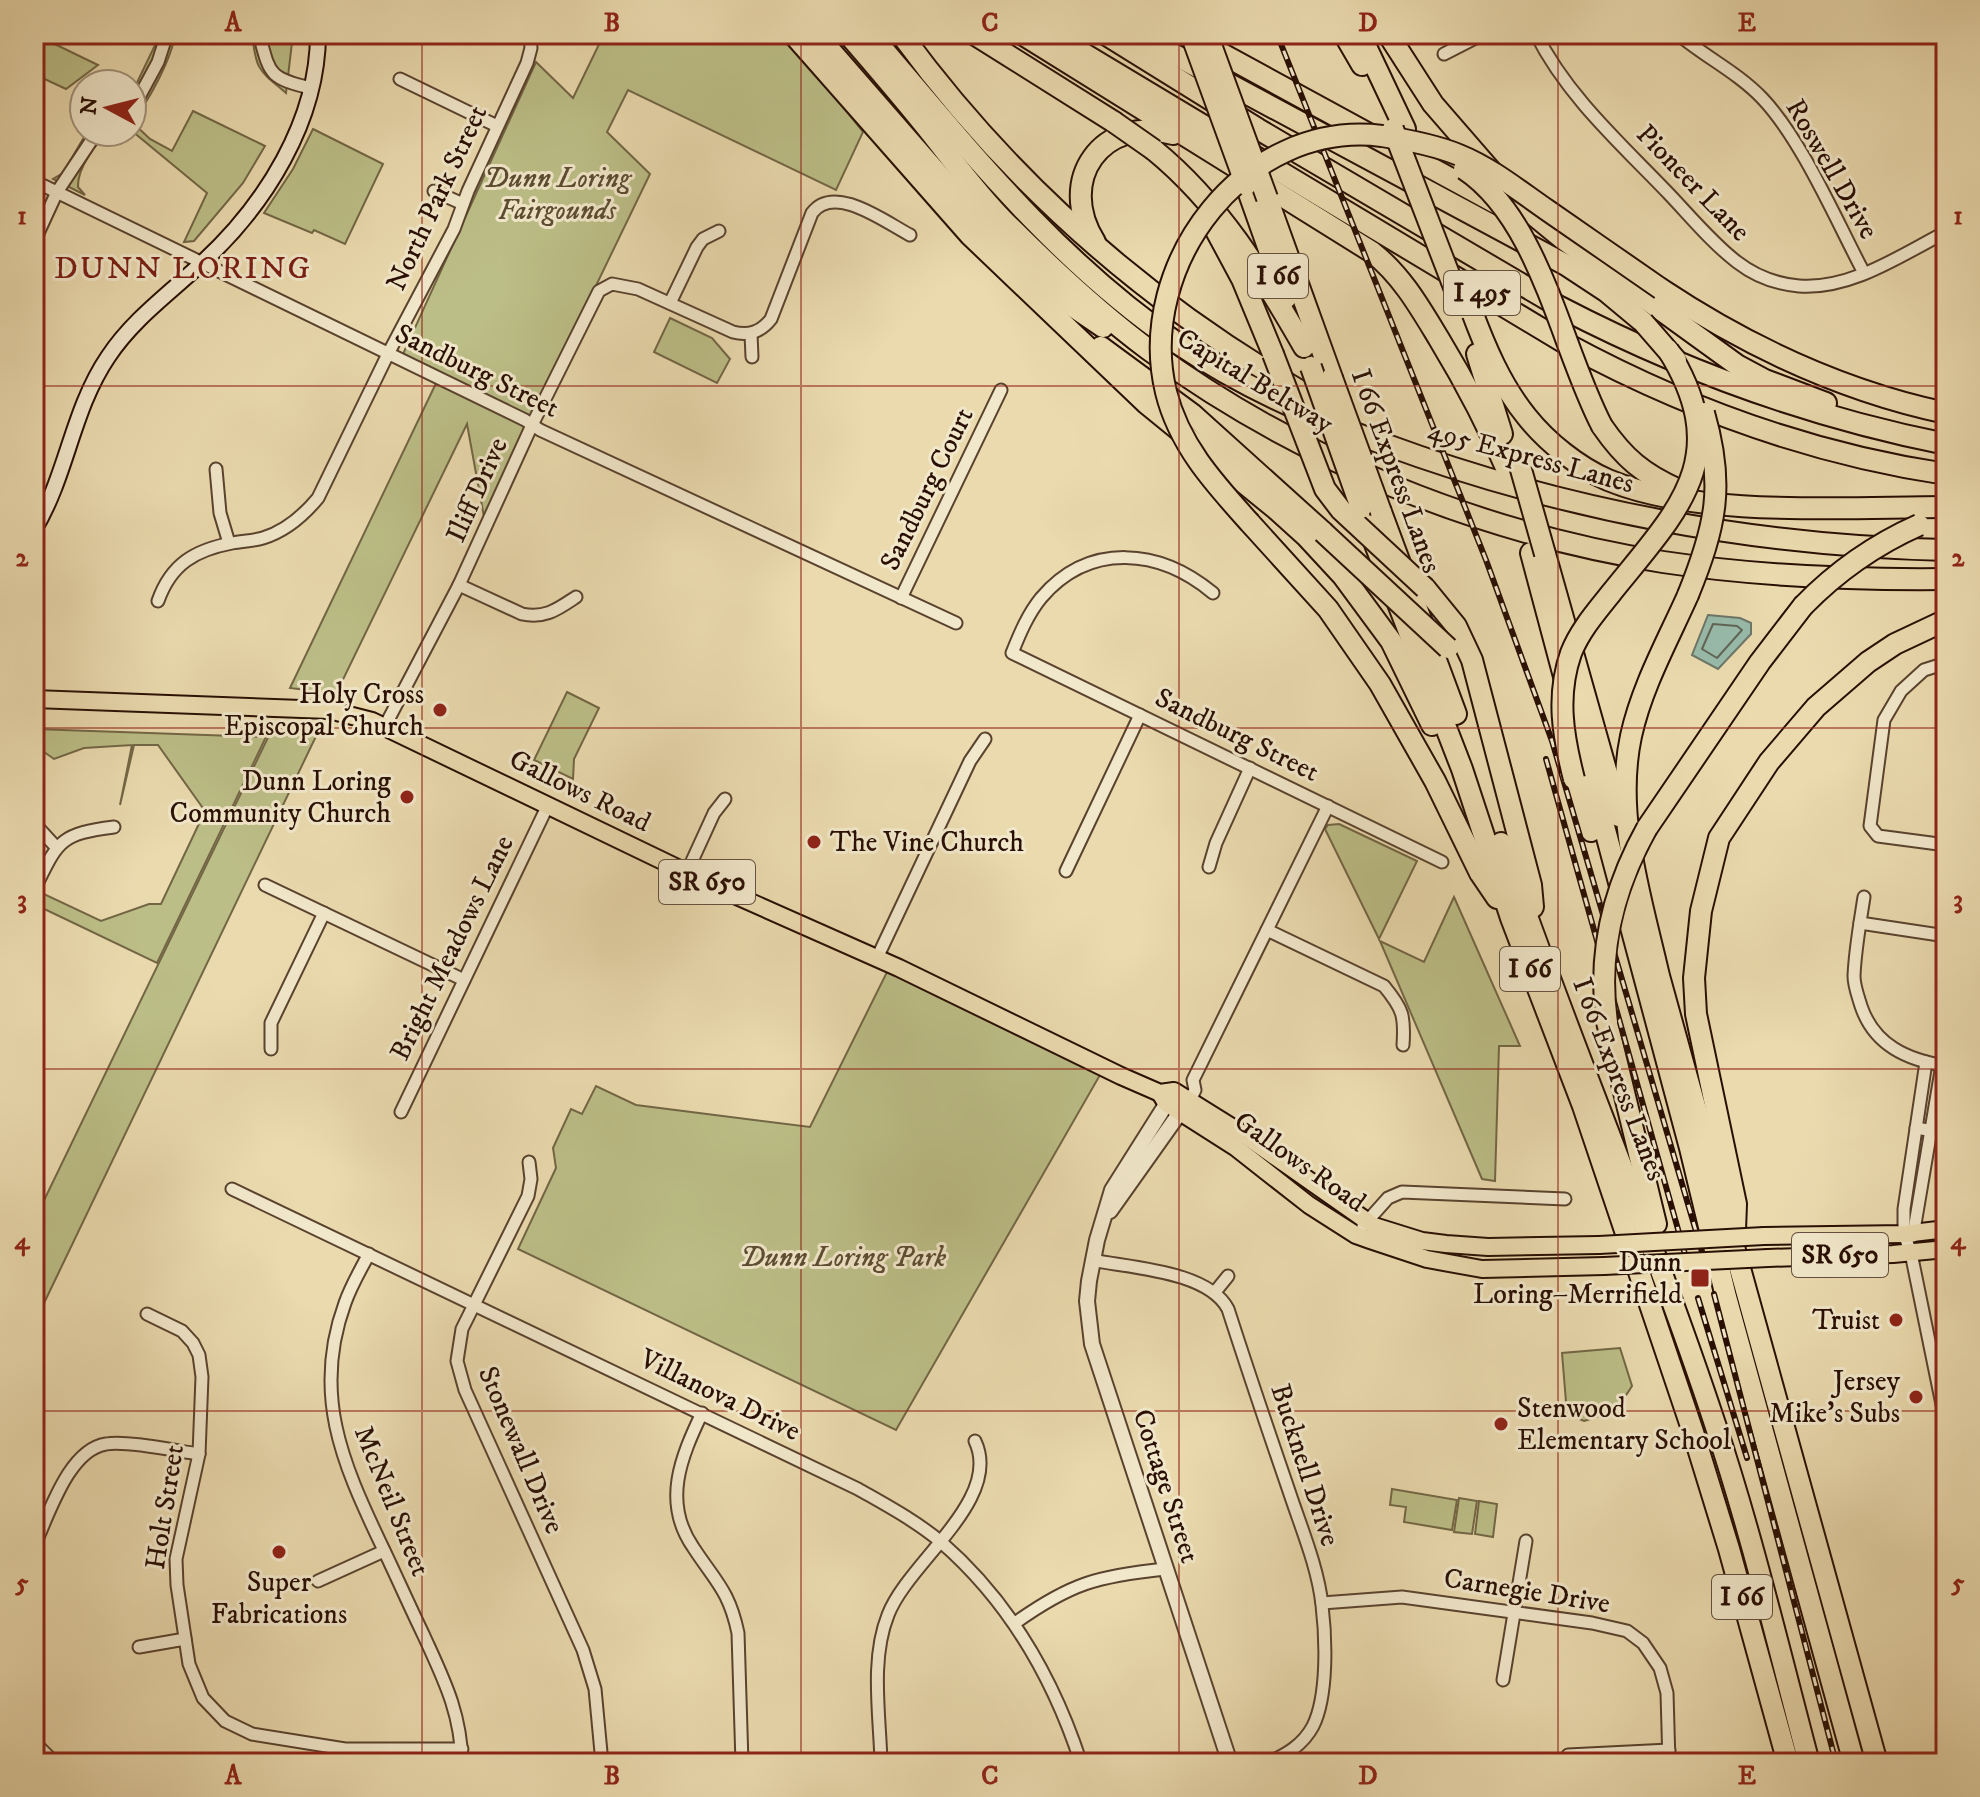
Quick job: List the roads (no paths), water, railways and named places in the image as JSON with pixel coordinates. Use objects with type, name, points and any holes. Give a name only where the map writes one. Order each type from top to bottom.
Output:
[{"type":"highway","points":[[793,34],[938,200],[1040,301],[1147,404],[1306,536],[1343,576],[1391,641],[1455,777],[1474,803]]},
{"type":"highway","points":[[816,34],[982,225],[1034,277],[1105,329],[1209,391]]},
{"type":"highway","name":"Capital Beltway","points":[[848,34],[974,188],[1026,242],[1123,330],[1209,391],[1294,440],[1374,479],[1474,516],[1570,542],[1663,562],[1850,579],[1946,579]]},
{"type":"highway","name":"495 Express Lanes","points":[[870,34],[1017,205],[1068,255],[1178,344],[1266,394],[1312,416],[1456,468],[1529,490],[1688,526],[1833,543],[1946,550]]},
{"type":"highway","points":[[901,34],[1015,170],[1062,217],[1168,306],[1238,355],[1352,420],[1456,468]]},
{"type":"highway","points":[[974,34],[1114,122],[1157,153],[1192,184],[1232,232],[1304,347]]},
{"type":"highway","points":[[1022,34],[1372,252],[1389,266],[1414,298],[1509,457]]},
{"type":"highway","name":"I 495","points":[[1051,34],[1604,364],[1730,418],[1791,438],[1868,459],[1946,474]]},
{"type":"highway","name":"I 495","points":[[1105,34],[1258,129],[1587,322],[1720,381],[1787,404],[1946,444]]},
{"type":"highway","points":[[1136,34],[1566,265],[1620,301],[1643,322],[1668,350],[1698,397],[1712,441],[1715,466],[1717,489],[1711,534],[1644,695],[1632,734],[1626,779],[1628,830],[1659,976],[1877,1763]]},
{"type":"highway","points":[[1188,34],[1581,252]]},
{"type":"highway","name":"I 66","points":[[1188,34],[1311,367],[1371,510],[1511,918],[1583,1106],[1693,1432],[1788,1763]]},
{"type":"highway","points":[[1207,34],[1267,198]]},
{"type":"highway","points":[[1215,34],[1267,198]]},
{"type":"highway","points":[[1344,34],[1402,132],[1474,175],[1490,189],[1508,213],[1530,253],[1602,426],[1630,461],[1677,490],[1729,504]]},
{"type":"highway","points":[[1351,34],[1362,65]]},
{"type":"highway","points":[[1360,34],[1402,132],[1466,309],[1641,893]]},
{"type":"highway","points":[[1388,34],[1433,104],[1506,190],[1581,252],[1737,365],[1765,380],[1827,403],[1860,424]]},
{"type":"highway","points":[[1108,257],[1093,240],[1082,213],[1082,184],[1091,160],[1110,140],[1134,130],[1160,130],[1191,140]]},
{"type":"highway","points":[[1511,918],[1480,873],[1435,781],[1380,684],[1328,609],[1197,460],[1171,410],[1160,344],[1163,310],[1174,272],[1188,243],[1232,186],[1259,166],[1288,151],[1325,140],[1402,132],[1482,167],[1661,289],[1733,334],[1816,374],[1874,395],[1946,413]]},
{"type":"highway","points":[[1157,153],[1186,186],[1222,239],[1273,354],[1325,489],[1341,510],[1425,588],[1462,636],[1492,730],[1531,885],[1537,939]]},
{"type":"highway","name":"I 66 Express Lanes","points":[[1267,198],[1332,378],[1371,510],[1676,1309],[1739,1502],[1809,1763]]},
{"type":"highway","points":[[1040,301],[1192,414],[1448,648],[1471,679],[1492,730]]},
{"type":"highway","points":[[1466,309],[1512,396],[1529,419],[1579,464],[1607,479],[1637,489],[1729,504],[1770,507],[1946,507]]},
{"type":"highway","points":[[1668,350],[1681,372],[1694,413],[1697,441],[1695,467],[1678,509],[1585,626],[1572,652],[1562,692],[1561,717],[1574,779],[1670,1104],[1690,1148]]},
{"type":"highway","name":"I 66 Express Lanes","points":[[1509,457],[1512,481],[1538,553],[1726,1297],[1854,1763]]},
{"type":"highway","points":[[1676,1309],[1607,1022],[1604,986],[1606,936],[1621,881],[1647,828],[1760,662],[1803,606],[1868,550],[1919,525],[1946,517]]},
{"type":"highway","points":[[1734,1250],[1736,1204],[1696,1014],[1694,978],[1697,937],[1712,857],[1719,838],[1754,783],[1816,707],[1877,656],[1906,638],[1946,620]]},
{"type":"main road","name":"Gallows Road","points":[[34,699],[329,710],[385,726],[687,872],[877,958],[1174,1100],[1309,1205],[1427,1259],[1482,1269],[1911,1253],[1946,1249]]},
{"type":"main road","name":"Gallows Road","points":[[1361,1228],[1446,1244],[1488,1247],[1599,1245],[1764,1236],[1909,1234],[1946,1229]]},
{"type":"street","points":[[148,80],[167,34]]},
{"type":"street","points":[[259,34],[266,64],[271,71],[285,81],[311,88]]},
{"type":"street","points":[[34,530],[51,499],[79,415],[97,373],[141,317],[204,262],[237,228],[267,187],[293,140],[311,88],[318,34]]},
{"type":"street","points":[[1444,54],[1483,34]]},
{"type":"street","name":"Pioneer Lane","points":[[1536,34],[1559,72],[1588,108],[1737,262],[1767,279],[1800,286],[1834,284],[1864,273],[1946,232]]},
{"type":"street","name":"Roswell Drive","points":[[1678,34],[1742,79],[1776,115],[1798,148],[1864,273]]},
{"type":"street","name":"North Park Street","points":[[158,601],[164,583],[178,565],[199,553],[229,543],[260,539],[279,532],[303,515],[318,498],[388,354],[454,229],[527,63],[531,48],[527,35]]},
{"type":"street","points":[[400,79],[497,126]]},
{"type":"street","points":[[34,242],[57,192],[86,148]]},
{"type":"street","name":"Sandburg Street","points":[[34,181],[532,425],[901,598]]},
{"type":"street","points":[[434,191],[463,204]]},
{"type":"street","points":[[719,231],[703,239],[697,247],[670,303],[733,332],[751,334],[771,319],[812,213],[822,203],[846,202],[910,235]]},
{"type":"street","name":"Iliff Drive","points":[[385,726],[459,585],[595,297],[605,286],[619,284],[670,303]]},
{"type":"street","points":[[751,334],[752,357]]},
{"type":"street","name":"Sandburg Court","points":[[956,623],[901,598],[1001,390]]},
{"type":"street","points":[[216,469],[220,513],[229,543]]},
{"type":"street","name":"Sandburg Street","points":[[1213,593],[1193,577],[1164,563],[1132,558],[1097,562],[1066,576],[1042,597],[1027,619],[1012,653],[1442,862]]},
{"type":"street","points":[[459,585],[532,616],[553,612],[576,597]]},
{"type":"street","points":[[1946,663],[1924,670],[1901,691],[1884,720],[1870,826],[1878,836],[1946,845]]},
{"type":"street","points":[[1066,871],[1140,715]]},
{"type":"street","points":[[877,958],[964,774],[985,739]]},
{"type":"street","points":[[1209,867],[1216,843],[1250,768]]},
{"type":"street","points":[[687,872],[714,813],[725,799]]},
{"type":"street","name":"Bright Meadows Lane","points":[[401,1112],[548,805]]},
{"type":"street","name":"Cottage Street","points":[[1174,1100],[1195,1090],[1193,1080],[1328,806]]},
{"type":"street","points":[[34,823],[56,847]]},
{"type":"street","points":[[34,890],[56,847],[65,838],[114,827]]},
{"type":"street","points":[[265,885],[464,980]]},
{"type":"street","points":[[1864,897],[1854,977],[1866,1020],[1890,1048],[1926,1062],[1944,1065],[1909,1234]]},
{"type":"street","points":[[271,1049],[271,1023],[324,913]]},
{"type":"street","points":[[1860,923],[1946,936]]},
{"type":"street","points":[[1267,930],[1384,986],[1405,1018],[1403,1045]]},
{"type":"street","points":[[1926,1062],[1904,1209],[1946,1424]]},
{"type":"street","name":"Cottage Street","points":[[1193,1080],[1179,1083],[1174,1100],[1112,1190],[1092,1260],[1087,1301],[1092,1344],[1230,1763]]},
{"type":"street","points":[[1916,1128],[1946,1133]]},
{"type":"street","name":"Stonewall Drive","points":[[529,1162],[531,1179],[528,1196],[458,1343],[460,1376],[583,1650],[595,1689],[602,1763]]},
{"type":"street","name":"Villanova Drive","points":[[232,1189],[858,1489],[939,1541],[982,1582],[1015,1623],[1054,1690],[1081,1763]]},
{"type":"street","points":[[1361,1228],[1388,1198],[1402,1192],[1565,1199]]},
{"type":"street","name":"McNeil Street","points":[[369,1254],[344,1305],[335,1340],[330,1378],[332,1414],[343,1460],[449,1691],[459,1722],[462,1763]]},
{"type":"street","points":[[1092,1260],[1186,1279],[1215,1292],[1228,1276]]},
{"type":"street","name":"Bucknell Drive","points":[[1215,1292],[1228,1309],[1301,1529],[1322,1603],[1323,1688],[1319,1711],[1298,1746],[1267,1763]]},
{"type":"street","name":"Holt Street","points":[[147,1314],[182,1331],[199,1355],[203,1407],[199,1454],[176,1559],[185,1639],[193,1679],[203,1698],[225,1721],[252,1734],[345,1749],[462,1749]]},
{"type":"street","points":[[702,1413],[682,1456],[676,1478],[676,1499],[683,1529],[692,1547],[717,1578],[735,1616],[742,1763]]},
{"type":"street","points":[[881,1763],[880,1644],[886,1618],[901,1589],[965,1508],[979,1479],[981,1459],[975,1441]]},
{"type":"street","points":[[34,1546],[74,1463],[93,1448],[114,1443],[199,1454]]},
{"type":"street","points":[[1503,1680],[1526,1541]]},
{"type":"street","points":[[318,1581],[384,1551]]},
{"type":"street","points":[[1015,1623],[1062,1593],[1095,1579],[1165,1569]]},
{"type":"street","name":"Carnegie Drive","points":[[1322,1603],[1395,1596],[1612,1626],[1627,1631],[1653,1655],[1663,1678],[1668,1709],[1669,1757]]},
{"type":"street","points":[[139,1647],[185,1639]]},
{"type":"street","points":[[34,1742],[55,1763]]},
{"type":"street","points":[[1568,1755],[1669,1757]]},
{"type":"water","points":[[1708,615],[1740,618],[1751,623],[1751,634],[1718,669],[1692,655]]},
{"type":"railway","points":[[1277,34],[1486,560],[1552,741],[1705,1262]]},
{"type":"railway","points":[[1546,759],[1688,1265]]},
{"type":"railway","points":[[1714,1294],[1836,1763]]},
{"type":"railway","points":[[1698,1298],[1747,1458]]},
{"type":"place","name":"Holy Cross Episcopal Church","points":[[440,710]]},
{"type":"place","name":"Dunn Loring Community Church","points":[[407,797]]},
{"type":"place","name":"The Vine Church","points":[[814,842]]},
{"type":"place","name":"Dunn Loring–Merrifield","points":[[1700,1278]]},
{"type":"place","name":"Truist","points":[[1896,1320]]},
{"type":"place","name":"Jersey Mike's Subs","points":[[1916,1397]]},
{"type":"place","name":"Stenwood Elementary School","points":[[1501,1424]]},
{"type":"place","name":"Super Fabrications","points":[[279,1552]]},
{"type":"district","name":"DUNN LORING","points":[[183,269]]},
{"type":"park label","name":"Dunn Loring Fairgounds","points":[[557,194]]},
{"type":"park label","name":"Dunn Loring Park","points":[[843,1257]]}]
